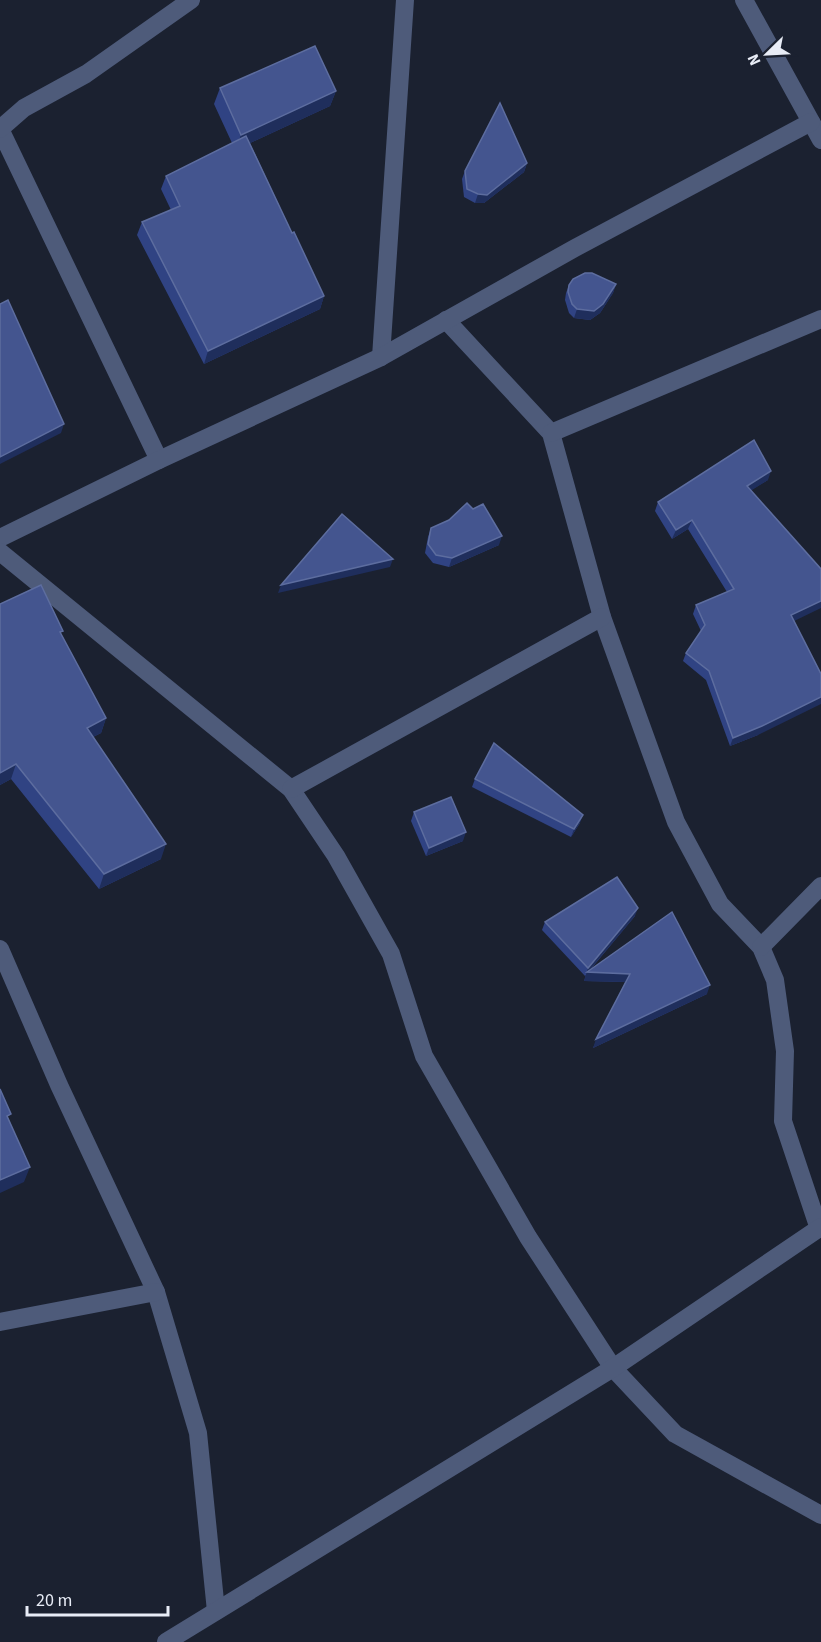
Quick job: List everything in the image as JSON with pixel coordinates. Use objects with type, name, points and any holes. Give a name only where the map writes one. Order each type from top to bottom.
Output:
[{"type":"street","points":[[159,460],[0,129],[24,108],[86,74],[191,0]]},
{"type":"street","points":[[381,357],[405,0]]},
{"type":"street","points":[[744,0],[821,140]]},
{"type":"street","points":[[0,538],[159,460],[381,357],[575,248],[811,122]]},
{"type":"street","points":[[551,433],[821,319]]},
{"type":"street","points":[[166,1642],[613,1368],[820,1228],[783,1121],[785,1052],[775,980],[761,947],[720,904],[676,822],[602,617],[551,433],[446,320]]},
{"type":"street","points":[[0,552],[291,789],[336,856],[391,954],[424,1056],[528,1237],[613,1368],[675,1434],[821,1515]]},
{"type":"street","points":[[291,789],[602,617]]},
{"type":"street","points":[[761,947],[821,886]]},
{"type":"street","points":[[0,949],[59,1085],[156,1292],[198,1433],[216,1611]]},
{"type":"street","points":[[0,1322],[156,1292]]},
{"type":"building","points":[[315,46],[336,91],[241,135],[220,88]]},
{"type":"building","points":[[500,103],[527,163],[487,195],[478,194],[467,189],[465,171]]},
{"type":"building","points":[[246,136],[324,296],[208,351],[142,222],[180,206],[166,176]]},
{"type":"building","points":[[585,273],[592,273],[616,284],[603,304],[594,311],[577,309],[572,304],[568,292],[573,279]]},
{"type":"building","points":[[8,300],[64,424],[0,457],[0,304]]},
{"type":"building","points":[[754,440],[771,471],[747,486],[821,569],[821,601],[791,615],[821,674],[821,697],[733,738],[709,671],[686,653],[705,625],[696,605],[734,589],[692,520],[676,530],[658,502]]},
{"type":"building","points":[[467,503],[473,509],[483,504],[502,536],[452,558],[436,555],[428,544],[431,528],[449,520]]},
{"type":"building","points":[[342,514],[393,559],[281,585]]},
{"type":"building","points":[[41,585],[63,631],[60,632],[106,718],[87,728],[166,844],[104,874],[16,764],[0,773],[0,604]]},
{"type":"building","points":[[494,743],[583,815],[574,829],[475,779]]},
{"type":"building","points":[[451,797],[466,832],[429,848],[414,812]]},
{"type":"building","points":[[617,877],[638,908],[588,968],[545,922]]},
{"type":"building","points":[[672,912],[710,985],[596,1039],[630,974],[587,972]]},
{"type":"building","points":[[0,1089],[11,1114],[7,1116],[30,1167],[0,1180]]}]
